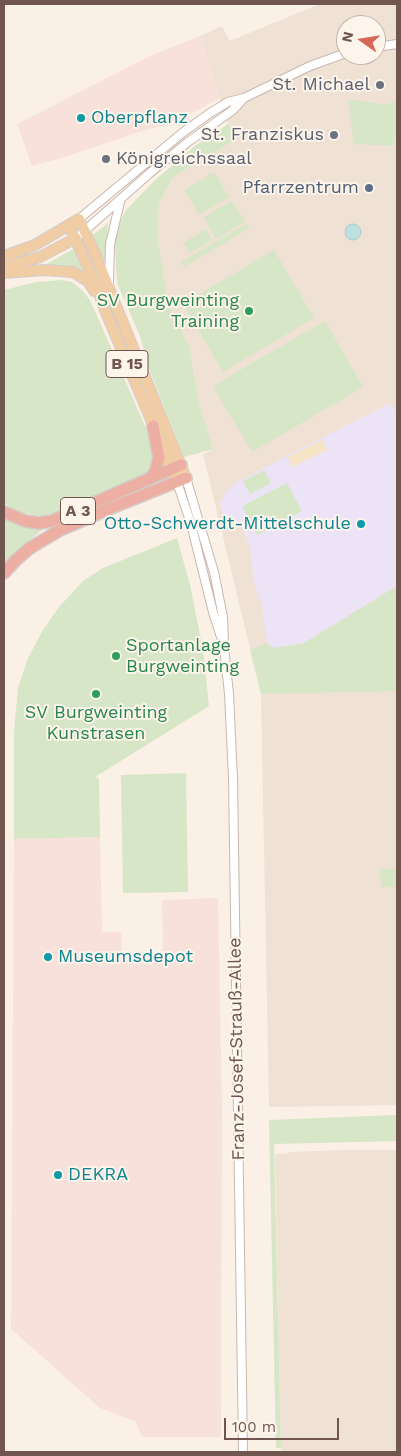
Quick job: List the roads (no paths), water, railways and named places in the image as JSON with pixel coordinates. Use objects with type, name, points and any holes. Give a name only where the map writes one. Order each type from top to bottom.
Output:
[{"type":"highway","points":[[150,479],[155,472],[159,458],[153,426]]},
{"type":"highway","name":"A 3","points":[[4,512],[25,521],[52,522],[176,468]]},
{"type":"highway","name":"A 3","points":[[4,573],[30,548],[60,530],[182,480]]},
{"type":"main road","points":[[4,256],[35,245],[79,219]]},
{"type":"main road","name":"Franz-Josef-Strauß-Allee","points":[[79,219],[86,231],[109,287],[176,468]]},
{"type":"main road","name":"Franz-Josef-Strauß-Allee","points":[[69,225],[99,290],[102,303],[153,426],[182,480]]},
{"type":"main road","points":[[4,267],[40,256],[76,238]]},
{"type":"main road","name":"B 15","points":[[4,273],[51,270],[74,272],[88,281],[102,303]]},
{"type":"street","points":[[79,219],[182,133],[210,113],[228,102],[244,98],[276,81],[336,56]]},
{"type":"street","points":[[76,238],[151,172],[188,142],[233,110],[244,98]]},
{"type":"street","points":[[109,287],[110,244],[120,201]]},
{"type":"street","name":"Franz-Josef-Strauß-Allee","points":[[182,480],[213,612],[224,646],[229,694],[233,778],[243,1452]]},
{"type":"water","points":[[353,224],[361,232],[353,240],[345,232]]},
{"type":"place","name":"St. Michael","points":[[380,85]]},
{"type":"place","name":"Oberpflanz","points":[[81,118]]},
{"type":"place","name":"St. Franziskus","points":[[334,135]]},
{"type":"place","name":"Königreichssaal","points":[[106,159]]},
{"type":"place","name":"Pfarrzentrum","points":[[369,188]]},
{"type":"place","name":"SV Burgweinting Training","points":[[249,311]]},
{"type":"place","name":"Otto-Schwerdt-Mittelschule","points":[[361,524]]},
{"type":"place","name":"Sportanlage Burgweinting","points":[[116,656]]},
{"type":"place","name":"SV Burgweinting Kunstrasen","points":[[96,694]]},
{"type":"place","name":"Museumsdepot","points":[[48,957]]},
{"type":"place","name":"DEKRA","points":[[58,1175]]}]
